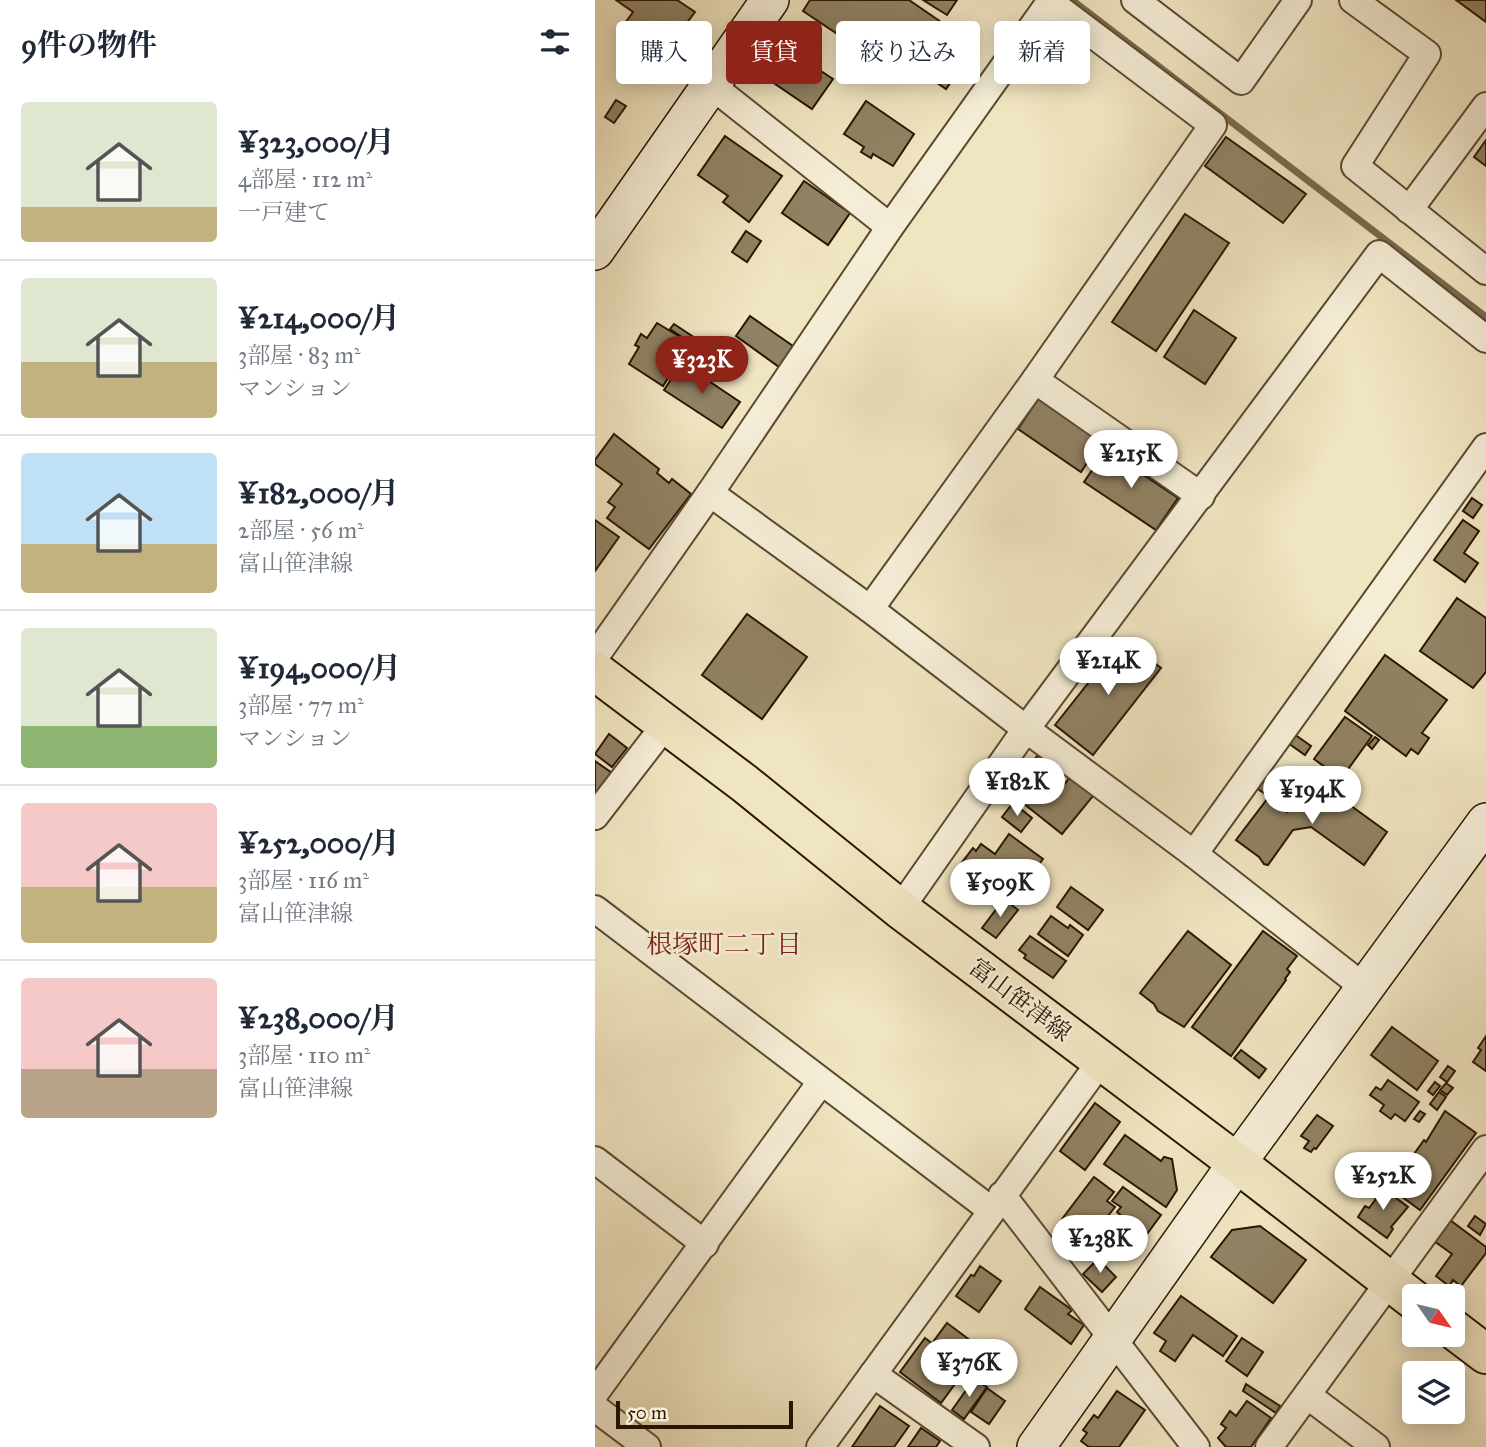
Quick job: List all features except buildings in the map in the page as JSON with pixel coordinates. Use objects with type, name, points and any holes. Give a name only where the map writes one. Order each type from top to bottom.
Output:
[{"type":"main road","name":"富山笹津線","points":[[595,671],[744,783],[899,909],[1402,1290]]},
{"type":"main road","points":[[1465,1338],[1486,1354]]},
{"type":"street","points":[[595,251],[771,0]]},
{"type":"street","points":[[1135,0],[1241,81],[1298,0]]},
{"type":"street","points":[[1353,0],[1427,54],[1355,166],[1486,271]]},
{"type":"street","points":[[595,657],[890,227],[1050,2],[1213,125],[1035,380],[870,609]]},
{"type":"street","points":[[712,86],[890,227]]},
{"type":"street","points":[[1409,210],[1486,106]]},
{"type":"street","points":[[899,909],[1026,729],[1380,254],[1486,339]]},
{"type":"street","points":[[1035,380],[1201,496]]},
{"type":"street","points":[[1194,853],[1486,447]]},
{"type":"street","points":[[710,492],[1194,853],[1365,988]]},
{"type":"street","points":[[595,816],[666,724]]},
{"type":"street","points":[[1036,1447],[1237,1163],[1486,822]]},
{"type":"street","points":[[595,909],[821,1082],[997,1203],[1114,1339],[1196,1447]]},
{"type":"street","points":[[820,1447],[1101,1061]]},
{"type":"street","points":[[595,1393],[821,1082]]},
{"type":"street","points":[[1406,1284],[1486,1149]]},
{"type":"street","points":[[595,1160],[705,1244]]},
{"type":"street","points":[[1269,1447],[1307,1395],[1402,1290]]},
{"type":"street","points":[[873,1374],[977,1447]]},
{"type":"street","points":[[1307,1395],[1375,1447]]},
{"type":"street","points":[[595,1408],[647,1447]]},
{"type":"waterway","points":[[1072,0],[1486,317]]},
{"type":"district","name":"根塚町二丁目","points":[[724,944]]}]
